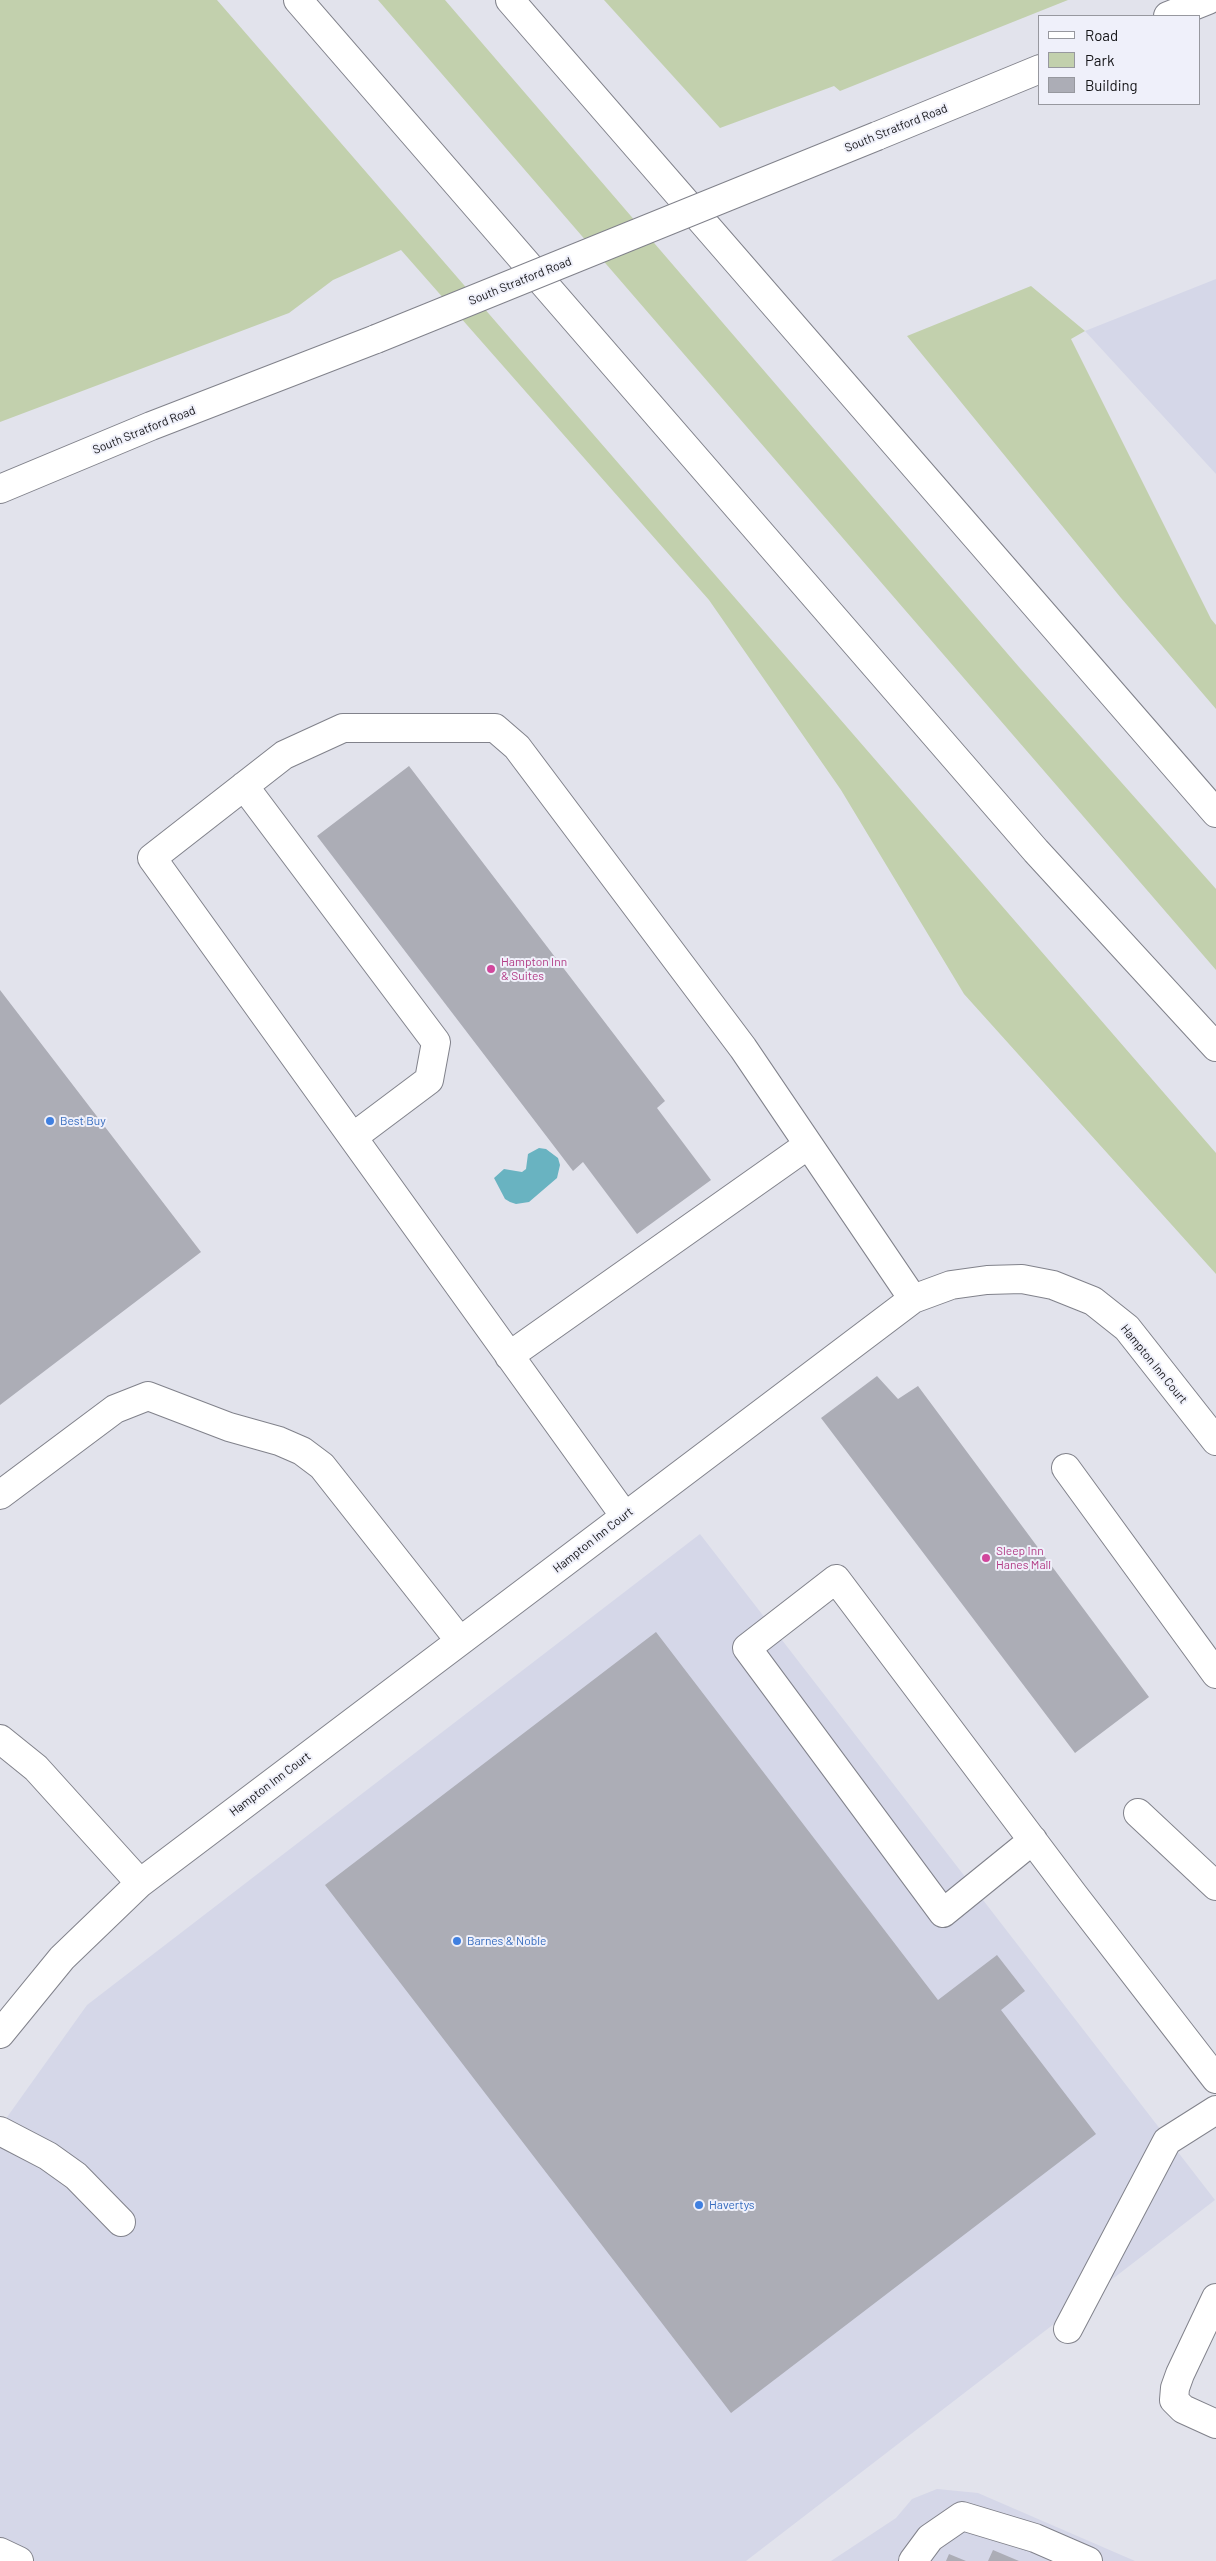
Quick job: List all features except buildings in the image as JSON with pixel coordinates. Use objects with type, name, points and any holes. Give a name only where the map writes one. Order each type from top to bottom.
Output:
[{"type":"main road","points":[[298,0],[1036,852],[1216,1048]]},
{"type":"main road","points":[[1170,15],[1208,0]]},
{"type":"main road","points":[[515,3],[1216,813]]},
{"type":"main road","name":"South Stratford Road","points":[[0,489],[151,426],[376,339],[1038,70]]},
{"type":"main road","points":[[624,1515],[152,858],[284,755],[343,728],[495,728],[517,747],[743,1048],[913,1299]]},
{"type":"main road","points":[[244,786],[436,1042],[429,1080],[353,1137]]},
{"type":"main road","points":[[509,1356],[808,1145]]},
{"type":"main road","name":"Hampton Inn Court","points":[[0,2034],[62,1958],[140,1883],[624,1515],[913,1299],[951,1285],[987,1280],[1022,1279],[1053,1285],[1093,1300],[1127,1328],[1216,1441]]},
{"type":"main road","points":[[0,1495],[115,1409],[148,1396],[229,1427],[279,1441],[302,1451],[322,1466],[460,1641]]},
{"type":"main road","points":[[1066,1468],[1216,1674]]},
{"type":"main road","points":[[1033,1840],[943,1913],[747,1648],[836,1579],[1216,2079]]},
{"type":"main road","points":[[0,1739],[36,1768],[140,1883]]},
{"type":"main road","points":[[1138,1813],[1216,1886]]},
{"type":"main road","points":[[1068,2329],[1167,2142],[1216,2110]]},
{"type":"main road","points":[[0,2131],[48,2156],[76,2176],[121,2222]]},
{"type":"main road","points":[[1216,2298],[1174,2388],[1174,2400],[1183,2408],[1216,2424]]},
{"type":"main road","points":[[913,2561],[930,2538],[962,2516],[1035,2538],[1088,2561]]},
{"type":"main road","points":[[0,2552],[19,2561]]},
{"type":"shaded area","points":[[1216,279],[1216,474],[1085,331]]},
{"type":"shaded area","points":[[700,1534],[1215,2200],[746,2561],[0,2561],[0,2127],[87,2005]]},
{"type":"shaded area","points":[[937,2489],[978,2493],[1135,2561],[831,2561],[896,2518],[912,2499]]},
{"type":"green space","points":[[0,0],[217,0],[1216,1153],[1216,1274],[964,994],[841,790],[709,600],[401,250],[333,280],[289,313],[0,422]]},
{"type":"green space","points":[[378,0],[445,0],[1019,667],[1216,889],[1216,970]]},
{"type":"green space","points":[[604,0],[1068,0],[840,91],[834,86],[720,128]]},
{"type":"green space","points":[[1031,286],[1085,331],[1071,339],[1211,619],[1216,625],[1216,709],[1121,598],[907,336]]},
{"type":"water","points":[[539,1148],[546,1149],[558,1158],[560,1165],[557,1178],[529,1202],[516,1204],[505,1199],[494,1178],[504,1169],[522,1172],[526,1169],[528,1154]]},
{"type":"place","name":"Hampton Inn & Suites","points":[[491,969]]},
{"type":"place","name":"Best Buy","points":[[50,1121]]},
{"type":"place","name":"Sleep Inn Hanes Mall","points":[[986,1558]]},
{"type":"place","name":"Barnes & Noble","points":[[457,1941]]},
{"type":"place","name":"Havertys","points":[[699,2205]]}]
